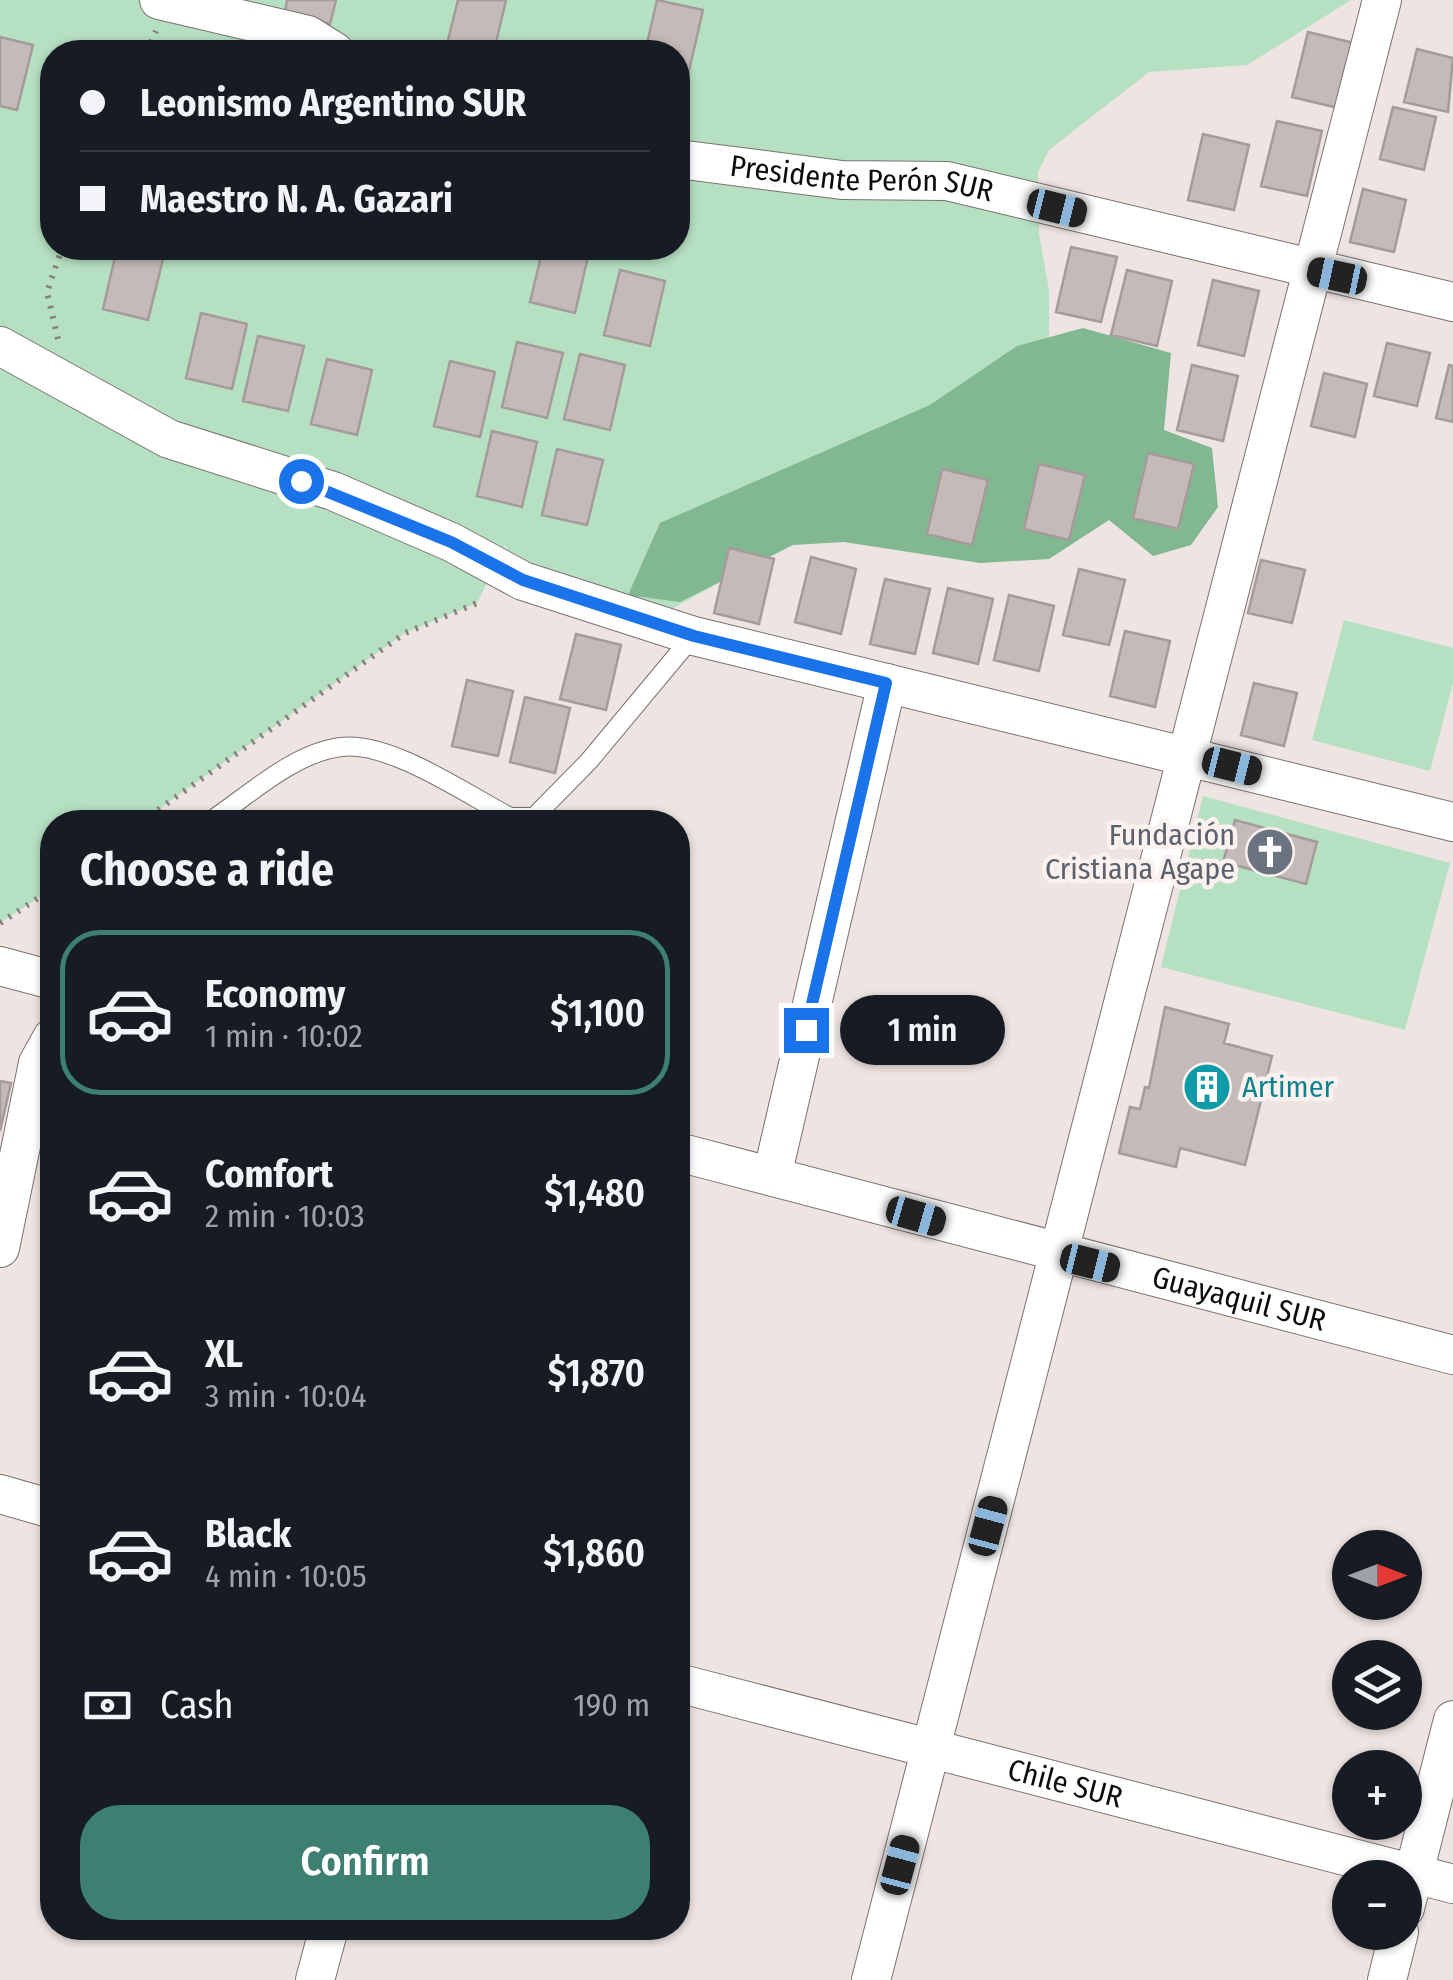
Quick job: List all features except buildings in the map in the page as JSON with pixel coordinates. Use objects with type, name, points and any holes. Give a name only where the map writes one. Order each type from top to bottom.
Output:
[{"type":"street","points":[[158,0],[308,34],[317,40]]},
{"type":"street","points":[[870,1980],[1316,271],[1382,0]]},
{"type":"street","name":"Presidente Perón SUR","points":[[690,161],[842,180],[946,182],[1453,302]]},
{"type":"street","points":[[0,346],[170,439],[334,492],[451,542],[523,580],[694,636],[1453,822]]},
{"type":"street","points":[[772,1176],[886,683]]},
{"type":"street","points":[[0,966],[40,977]]},
{"type":"street","points":[[0,1248],[40,1067]]},
{"type":"street","name":"Guayaquil SUR","points":[[690,1155],[1453,1355]]},
{"type":"street","points":[[0,1494],[40,1506]]},
{"type":"street","name":"Chile SUR","points":[[690,1685],[930,1749],[1332,1868]]},
{"type":"street","points":[[1417,1860],[1453,1720]]},
{"type":"street","name":"Chile SUR","points":[[1422,1889],[1453,1884]]},
{"type":"street","points":[[316,1980],[326,1940]]},
{"type":"street","points":[[1386,1980],[1394,1950]]},
{"type":"lane","points":[[541,810],[589,761],[694,636]]},
{"type":"lane","points":[[226,810],[294,764],[340,747],[374,748],[496,810]]},
{"type":"path","points":[[158,810],[405,633],[478,603]]},
{"type":"path","points":[[0,923],[40,897]]},
{"type":"green space","points":[[0,0],[1351,0],[1247,65],[1149,72],[1049,150],[1038,172],[1039,234],[1049,290],[1049,372],[1000,427],[650,621],[512,571],[506,545],[477,603],[405,633],[158,810],[40,810],[40,897],[0,923]]},
{"type":"green space","points":[[1083,328],[1171,353],[1164,430],[1212,448],[1218,507],[1191,545],[1153,556],[1109,520],[1049,559],[980,563],[844,542],[793,545],[680,602],[628,595],[660,523],[930,405],[1017,346]]},
{"type":"green space","points":[[1344,620],[1453,648],[1453,683],[1430,771],[1312,740]]},
{"type":"green space","points":[[1203,796],[1450,863],[1405,1030],[1161,967]]},
{"type":"place","name":"Fundación Cristiana Agape","points":[[1270,852]]},
{"type":"place","name":"Artimer","points":[[1207,1087]]},
{"type":"route","points":[[301,481],[451,542],[523,580],[694,636],[886,683],[806,1030]]}]
